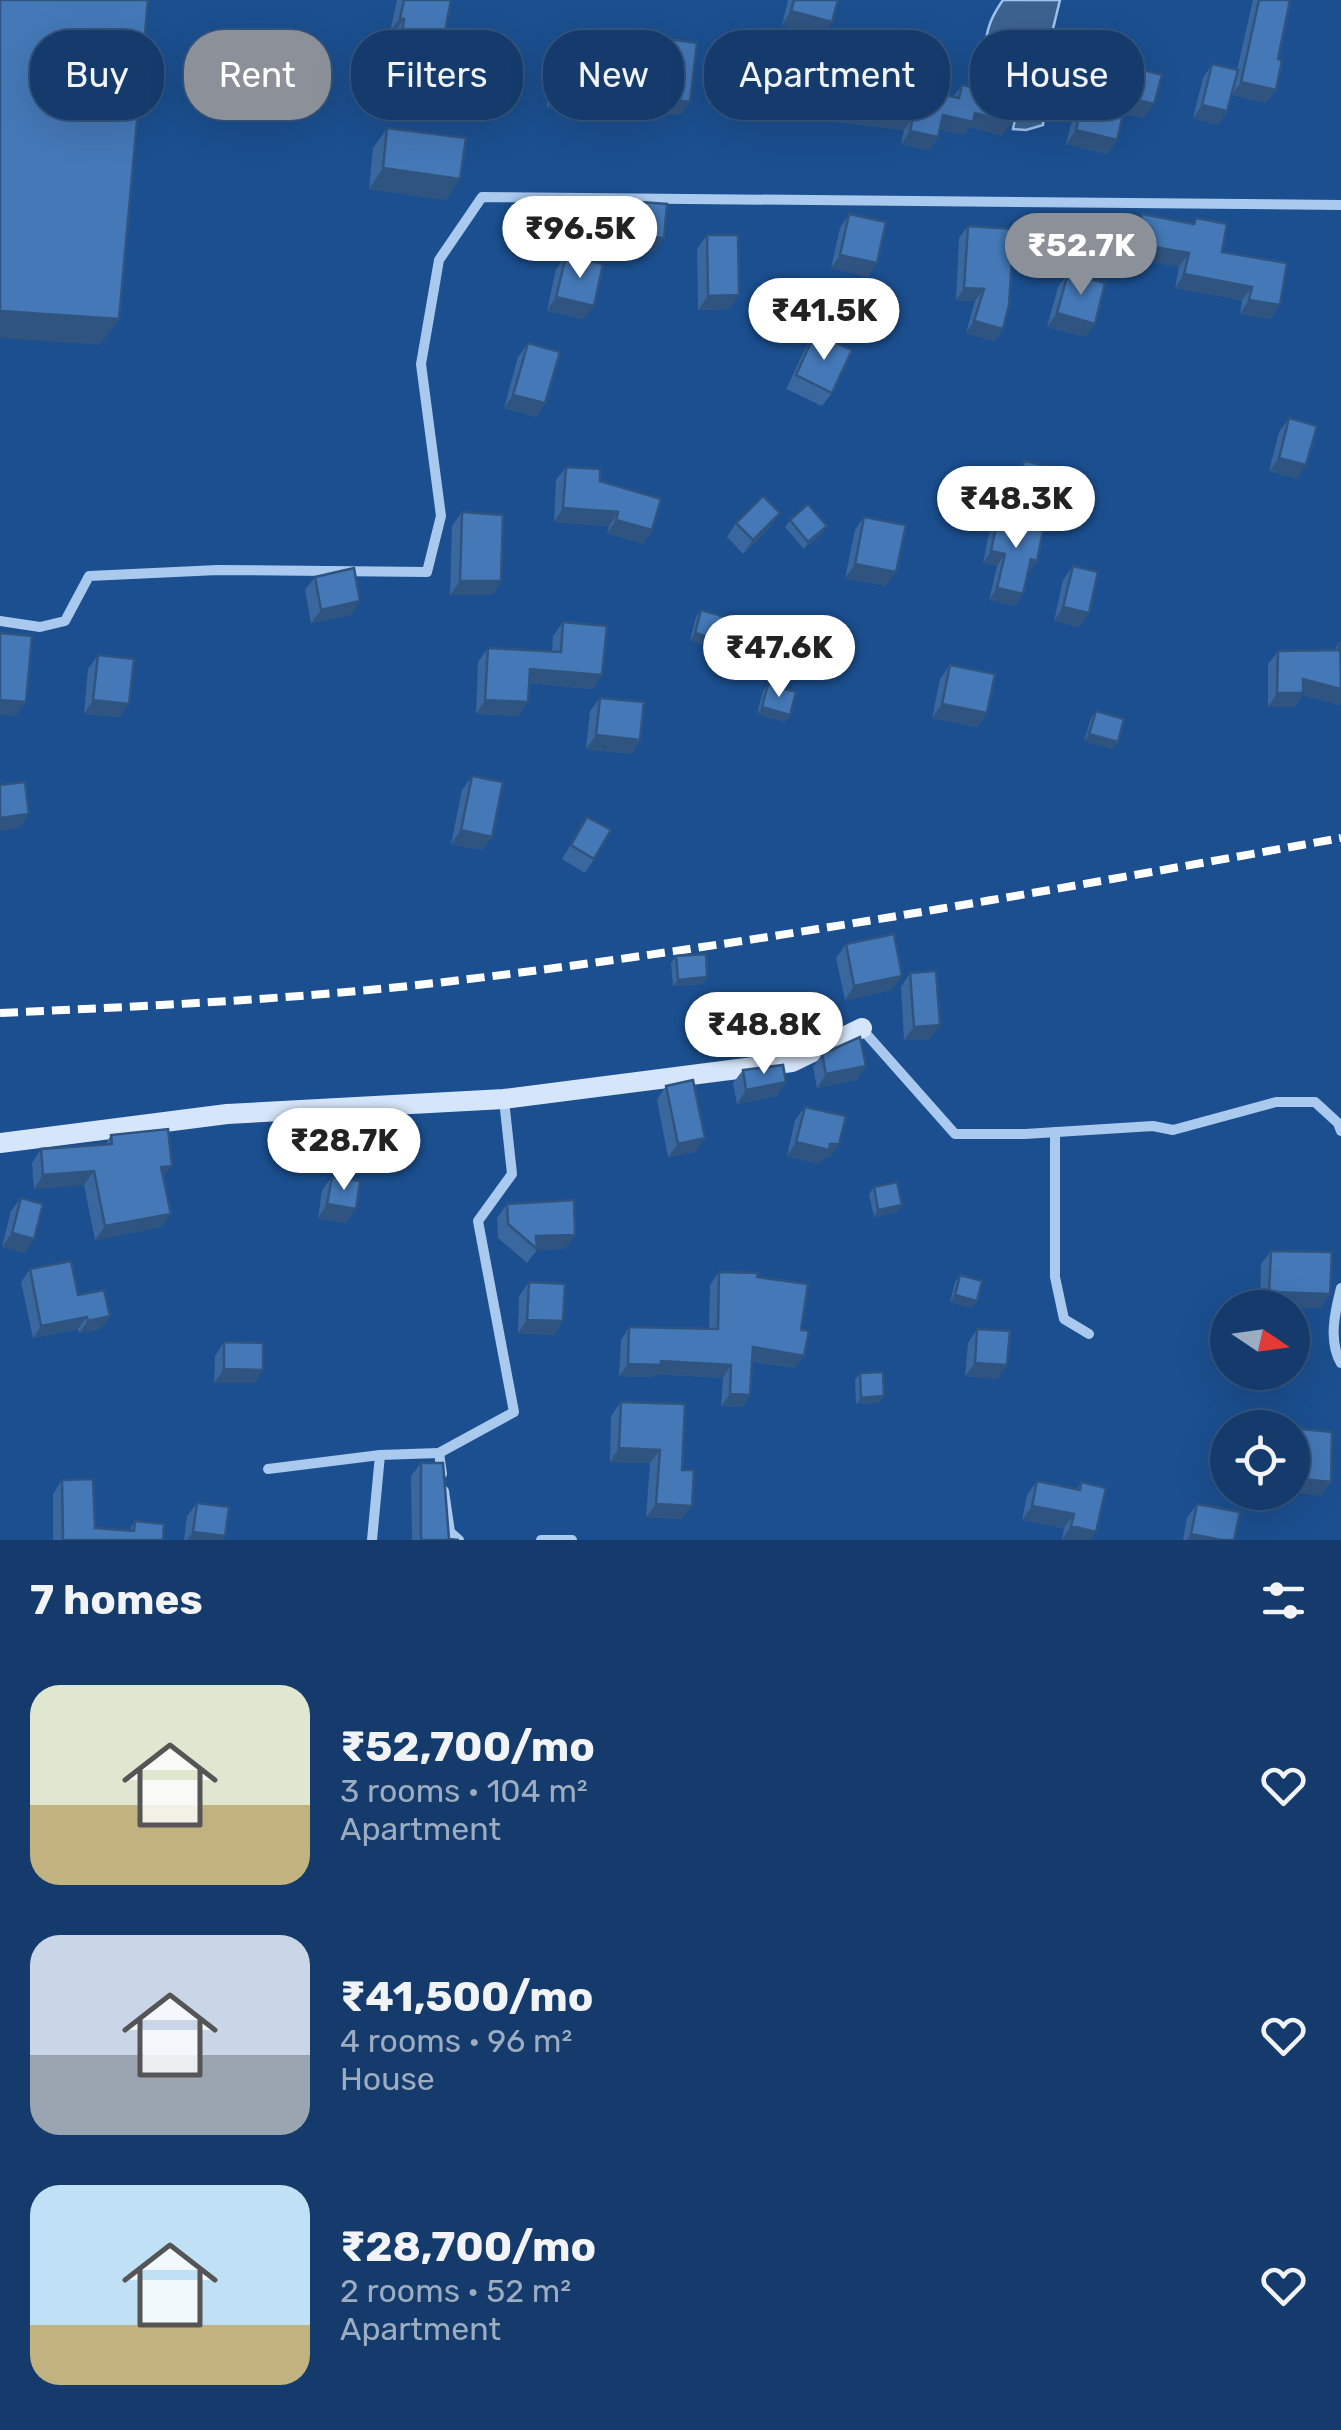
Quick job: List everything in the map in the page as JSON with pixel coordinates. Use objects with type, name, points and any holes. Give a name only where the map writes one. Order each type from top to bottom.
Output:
[{"type":"street","points":[[0,621],[40,627],[65,621],[89,576],[218,570],[427,572],[441,516],[421,364],[438,260],[482,197],[1341,205]]},
{"type":"street","points":[[0,1143],[227,1114],[504,1100],[792,1062],[862,1028],[955,1134],[1153,1126],[1174,1130],[1276,1102],[1315,1102],[1341,1131]]},
{"type":"street","points":[[268,1469],[380,1454],[439,1453],[514,1412],[478,1221],[512,1174],[504,1100]]},
{"type":"street","points":[[1055,1132],[1055,1277],[1064,1319],[1089,1334]]},
{"type":"street","points":[[1341,1288],[1334,1318],[1336,1356],[1341,1363]]},
{"type":"street","points":[[439,1453],[450,1532],[459,1540]]},
{"type":"street","points":[[372,1540],[380,1454]]},
{"type":"street","points":[[541,1540],[572,1540]]},
{"type":"water","points":[[1003,0],[1060,0],[1053,30],[988,30]]},
{"type":"water","points":[[1015,120],[1043,120],[1043,125],[1013,129]]},
{"type":"building","points":[[0,0],[148,0],[145,30],[30,30],[30,120],[137,120],[119,319],[0,311]]},
{"type":"building","points":[[404,0],[451,0],[445,30],[403,30],[404,19],[400,18]]},
{"type":"building","points":[[794,0],[838,0],[832,22],[791,11]]},
{"type":"building","points":[[1259,0],[1290,0],[1276,90],[1241,82]]},
{"type":"building","points":[[684,41],[697,43],[690,102],[684,101]]},
{"type":"building","points":[[1212,64],[1238,70],[1227,111],[1202,105]]},
{"type":"building","points":[[1144,70],[1162,75],[1154,104],[1144,102]]},
{"type":"building","points":[[962,85],[970,87],[973,122],[950,117],[950,96],[959,98]]},
{"type":"building","points":[[912,120],[942,120],[938,137],[910,131]]},
{"type":"building","points":[[1078,120],[1122,120],[1117,140],[1076,130]]},
{"type":"building","points":[[387,128],[466,138],[460,179],[383,168]]},
{"type":"building","points":[[640,202],[667,204],[664,238],[636,236]]},
{"type":"building","points":[[849,214],[886,222],[877,263],[840,255]]},
{"type":"building","points":[[1142,214],[1194,224],[1196,218],[1227,224],[1222,252],[1287,263],[1280,305],[1249,300],[1252,287],[1184,274],[1189,253],[1137,244]]},
{"type":"building","points":[[968,226],[1014,229],[1009,305],[1003,329],[974,321],[984,289],[964,288]]},
{"type":"building","points":[[707,235],[738,235],[739,295],[708,296]]},
{"type":"building","points":[[566,256],[603,264],[594,306],[556,297]]},
{"type":"building","points":[[1068,273],[1105,283],[1095,324],[1057,313]]},
{"type":"building","points":[[791,278],[841,289],[834,323],[784,313]]},
{"type":"building","points":[[815,333],[852,350],[832,393],[796,375]]},
{"type":"building","points":[[528,343],[560,352],[545,403],[513,395]]},
{"type":"building","points":[[1289,418],[1317,426],[1306,465],[1279,458]]},
{"type":"building","points":[[1024,461],[1053,467],[1048,490],[1019,484]]},
{"type":"building","points":[[566,467],[600,469],[600,481],[661,499],[652,530],[616,520],[618,512],[563,508]]},
{"type":"building","points":[[763,496],[780,513],[753,540],[736,523]]},
{"type":"building","points":[[808,504],[827,526],[808,542],[790,520]]},
{"type":"building","points":[[462,512],[503,515],[501,581],[460,581]]},
{"type":"building","points":[[998,516],[1044,526],[1037,561],[1031,559],[1023,594],[997,588],[1005,554],[991,551]]},
{"type":"building","points":[[864,517],[906,525],[896,572],[855,564]]},
{"type":"building","points":[[1073,566],[1098,572],[1089,613],[1063,607]]},
{"type":"building","points":[[354,568],[360,601],[321,610],[315,577]]},
{"type":"building","points":[[701,610],[729,618],[723,641],[695,633]]},
{"type":"building","points":[[563,622],[607,626],[602,675],[530,669],[528,702],[485,700],[488,648],[561,652]]},
{"type":"building","points":[[0,633],[32,636],[26,702],[0,700]]},
{"type":"building","points":[[1340,641],[1341,689],[1303,679],[1303,693],[1277,693],[1278,651],[1338,650]]},
{"type":"building","points":[[98,655],[134,659],[129,704],[93,700]]},
{"type":"building","points":[[950,665],[995,674],[987,713],[942,704]]},
{"type":"building","points":[[768,684],[796,692],[790,715],[762,707]]},
{"type":"building","points":[[600,698],[644,702],[640,740],[596,735]]},
{"type":"building","points":[[1096,711],[1124,719],[1118,742],[1089,734]]},
{"type":"building","points":[[472,776],[503,782],[492,837],[461,830]]},
{"type":"building","points":[[25,782],[29,814],[0,818],[0,785]]},
{"type":"building","points":[[587,817],[611,830],[594,859],[571,845]]},
{"type":"building","points":[[894,934],[902,976],[854,986],[846,944]]},
{"type":"building","points":[[706,954],[707,977],[678,980],[676,956]]},
{"type":"building","points":[[936,971],[940,1025],[914,1027],[910,973]]},
{"type":"building","points":[[860,1037],[866,1066],[826,1074],[822,1054]]},
{"type":"building","points":[[783,1065],[786,1082],[746,1090],[743,1070]]},
{"type":"building","points":[[693,1080],[705,1138],[678,1144],[666,1086]]},
{"type":"building","points":[[805,1107],[846,1116],[839,1144],[830,1144],[829,1150],[796,1142]]},
{"type":"building","points":[[168,1129],[172,1166],[161,1167],[171,1214],[105,1226],[94,1171],[43,1175],[41,1149],[112,1144],[111,1135]]},
{"type":"building","points":[[332,1177],[360,1181],[356,1209],[327,1204]]},
{"type":"building","points":[[897,1182],[902,1205],[878,1210],[874,1187]]},
{"type":"building","points":[[21,1198],[43,1204],[34,1239],[12,1233]]},
{"type":"building","points":[[574,1200],[575,1235],[536,1236],[537,1249],[508,1224],[507,1204]]},
{"type":"building","points":[[1271,1251],[1332,1252],[1330,1294],[1269,1290]]},
{"type":"building","points":[[71,1261],[78,1295],[104,1290],[110,1316],[41,1326],[30,1269]]},
{"type":"building","points":[[719,1272],[758,1273],[757,1277],[808,1284],[801,1330],[809,1331],[804,1356],[753,1347],[750,1395],[730,1394],[731,1365],[661,1361],[661,1365],[628,1364],[629,1327],[718,1329]]},
{"type":"building","points":[[960,1275],[982,1281],[977,1301],[955,1295]]},
{"type":"building","points":[[529,1282],[565,1284],[563,1321],[527,1320]]},
{"type":"building","points":[[977,1329],[1010,1331],[1007,1365],[975,1363]]},
{"type":"building","points":[[224,1342],[263,1343],[263,1370],[224,1369]]},
{"type":"building","points":[[883,1372],[884,1396],[861,1398],[860,1373]]},
{"type":"building","points":[[621,1402],[685,1404],[682,1470],[694,1470],[692,1506],[656,1504],[660,1450],[619,1448]]},
{"type":"building","points":[[1310,1430],[1332,1432],[1331,1482],[1310,1480]]},
{"type":"building","points":[[421,1463],[443,1463],[449,1539],[459,1540],[421,1540]]},
{"type":"building","points":[[93,1479],[95,1528],[134,1531],[135,1521],[164,1524],[163,1540],[63,1540],[62,1480]]},
{"type":"building","points":[[1037,1481],[1080,1490],[1081,1482],[1106,1488],[1096,1532],[1071,1526],[1074,1514],[1032,1506]]},
{"type":"building","points":[[197,1503],[229,1507],[225,1536],[193,1532]]},
{"type":"building","points":[[1197,1504],[1210,1506],[1210,1510],[1240,1512],[1234,1540],[1191,1534]]},
{"type":"railway","points":[[0,1013],[340,993],[565,967],[898,916],[1341,838]]}]
